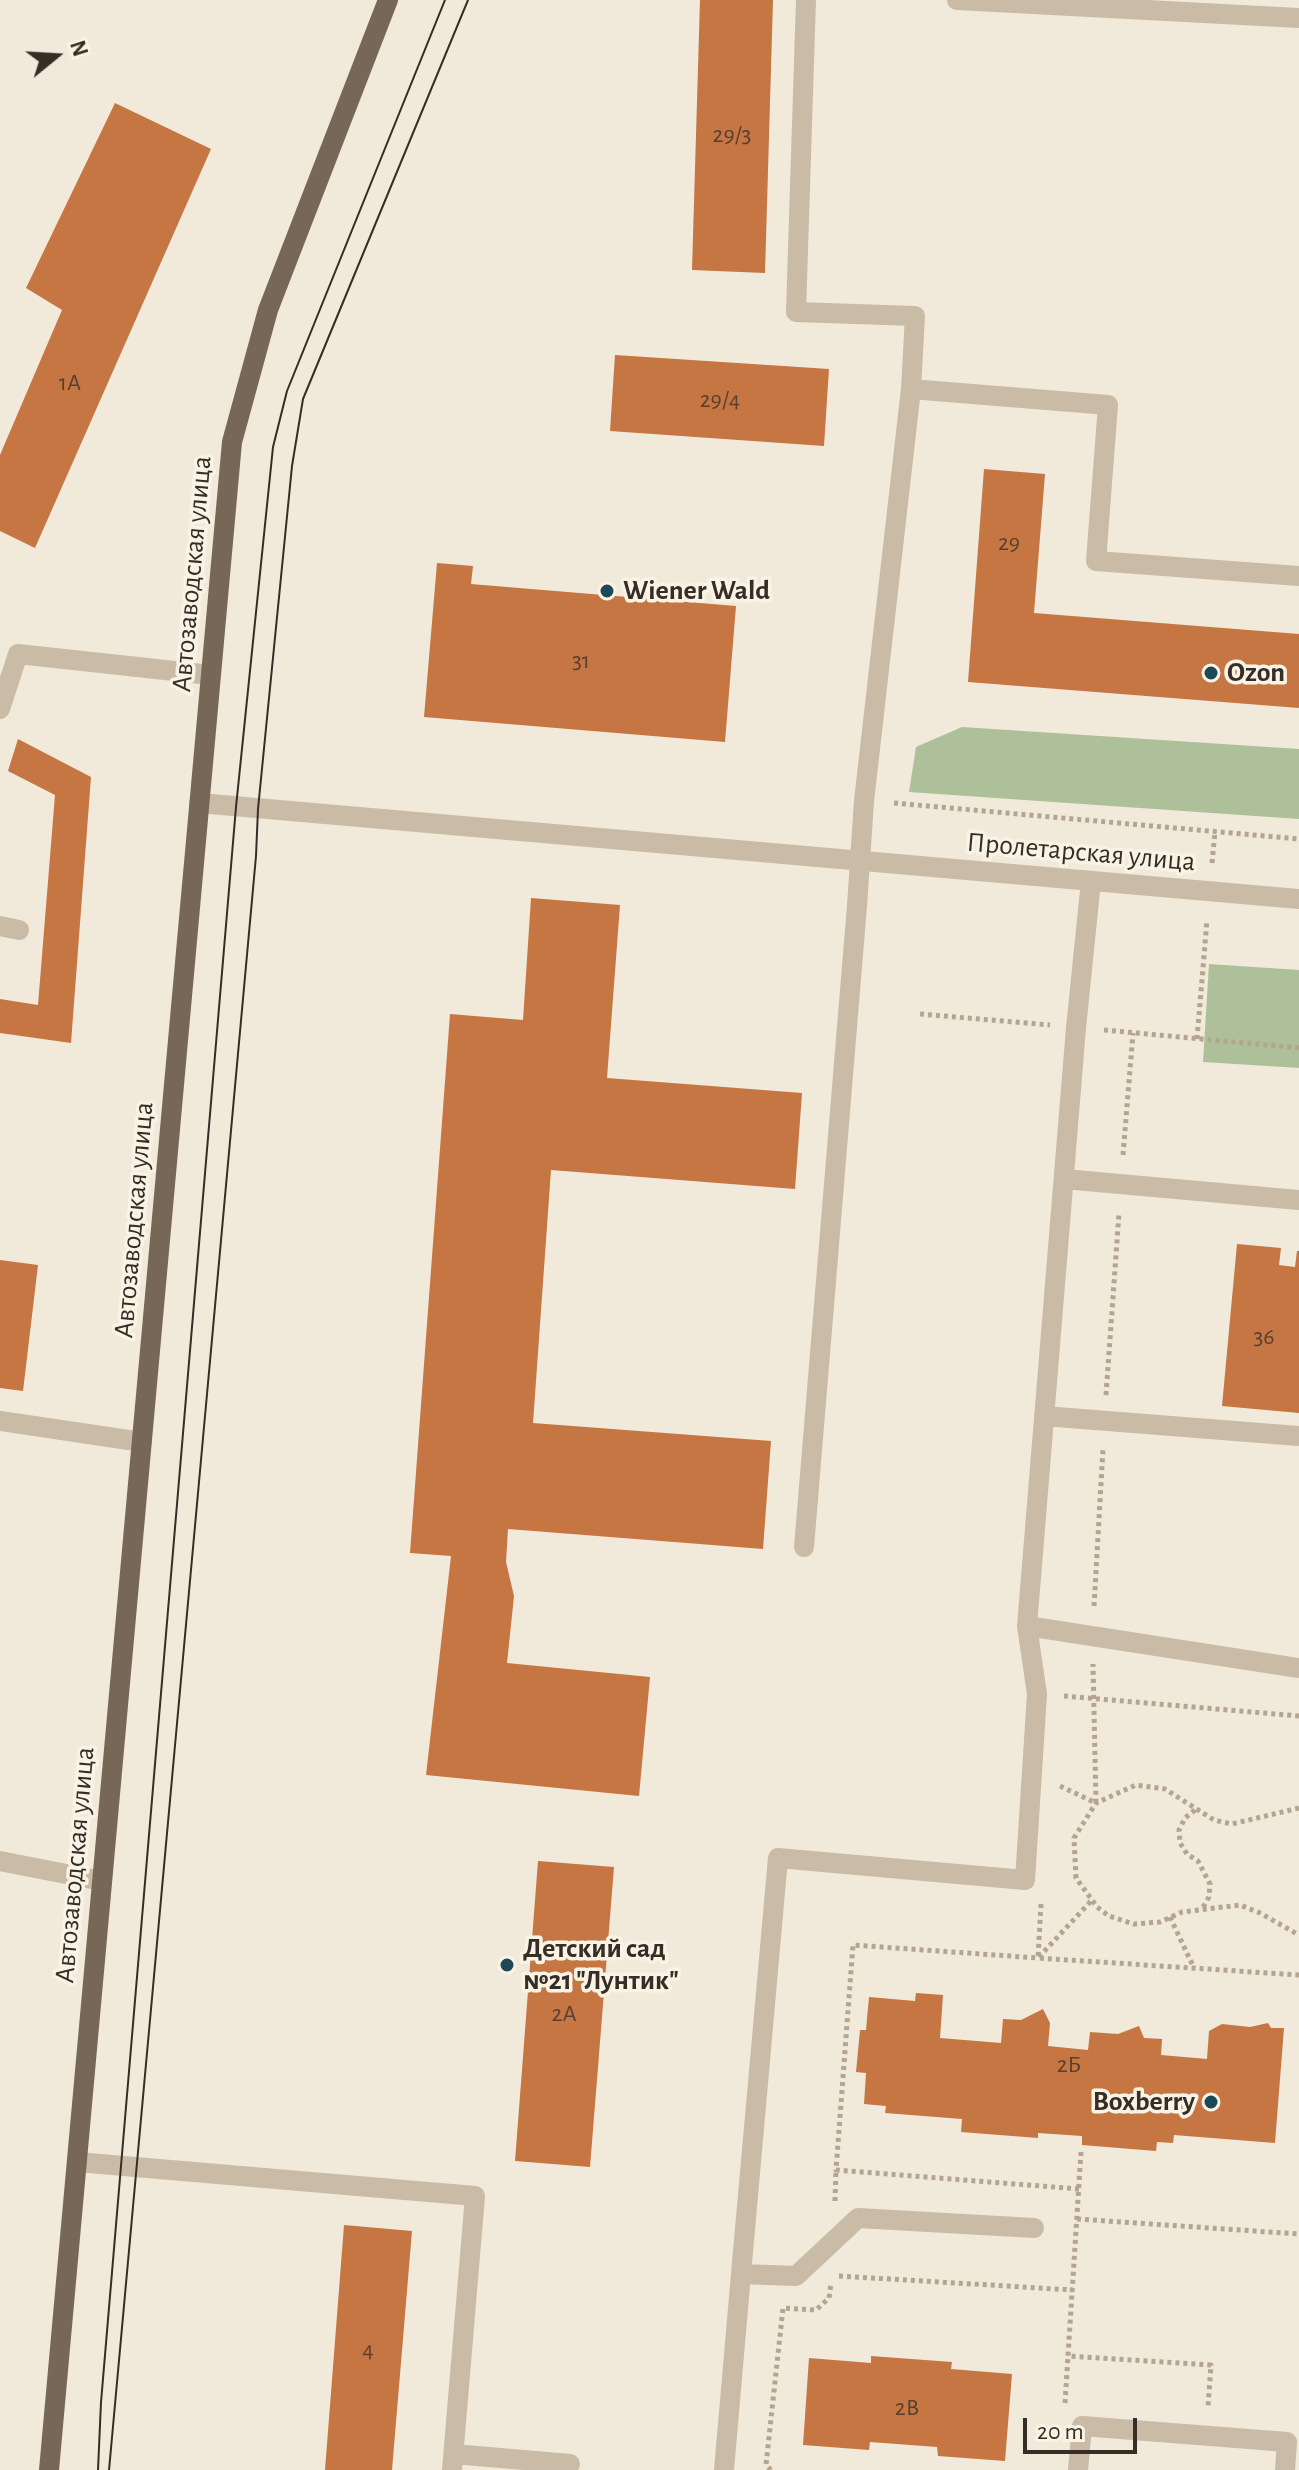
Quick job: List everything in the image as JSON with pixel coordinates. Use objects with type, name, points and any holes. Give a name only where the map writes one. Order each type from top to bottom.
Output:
[{"type":"main road","name":"Автозаводская улица","points":[[49,2470],[232,442],[268,310],[388,0]]},
{"type":"street","points":[[804,1547],[864,801],[911,389],[915,316],[796,312],[806,0]]},
{"type":"street","points":[[957,0],[1299,18]]},
{"type":"street","points":[[911,389],[1108,405],[1096,561],[1299,576]]},
{"type":"street","points":[[0,709],[9,651],[211,675]]},
{"type":"street","name":"Пролетарская улица","points":[[199,803],[1299,899]]},
{"type":"street","points":[[724,2470],[778,1858],[1025,1880],[1037,1694],[1027,1626],[1091,881]]},
{"type":"street","points":[[1064,1179],[1299,1200]]},
{"type":"street","points":[[1044,1416],[1299,1436]]},
{"type":"street","points":[[0,1421],[142,1442]]},
{"type":"street","points":[[1027,1626],[1299,1668]]},
{"type":"street","points":[[0,1861],[102,1881]]},
{"type":"street","points":[[77,2162],[475,2196],[453,2462],[570,2464]]},
{"type":"street","points":[[741,2274],[796,2276],[858,2218],[1034,2228]]},
{"type":"street","points":[[1078,2470],[1082,2426],[1287,2442],[1285,2470]]},
{"type":"path","points":[[864,801],[1299,839]]},
{"type":"path","points":[[1197,1039],[1215,832]]},
{"type":"path","points":[[920,1014],[1299,1048]]},
{"type":"path","points":[[1096,1803],[1092,1636],[1104,1420],[1133,1033]]},
{"type":"path","points":[[1052,1695],[1299,1716]]},
{"type":"path","points":[[1048,1781],[1096,1803]]},
{"type":"path","points":[[1299,1808],[1232,1824],[1214,1820],[1165,1789],[1136,1785],[1096,1803],[1074,1838],[1076,1878],[1097,1907],[1109,1916],[1134,1924],[1160,1922],[1202,1909],[1240,1905],[1299,1935]]},
{"type":"path","points":[[1195,1810],[1185,1818],[1179,1830],[1180,1843],[1187,1854],[1198,1861],[1210,1884],[1209,1897],[1202,1909]]},
{"type":"path","points":[[1038,1958],[1041,1899]]},
{"type":"path","points":[[1038,1958],[1092,1900]]},
{"type":"path","points":[[1170,1917],[1194,1968]]},
{"type":"path","points":[[1079,2189],[836,2170],[853,1945],[1299,1975]]},
{"type":"path","points":[[1081,2152],[1068,2356],[1211,2365],[1206,2436]]},
{"type":"path","points":[[1077,2219],[1299,2234]]},
{"type":"path","points":[[771,2470],[766,2465],[783,2308],[816,2310],[829,2298],[833,2275],[1073,2290]]},
{"type":"green space","points":[[962,727],[1299,749],[1299,819],[909,792],[916,747]]},
{"type":"green space","points":[[1209,964],[1299,970],[1299,1068],[1203,1062]]},
{"type":"building","points":[[700,0],[773,0],[765,273],[692,270]]},
{"type":"building","points":[[115,103],[211,149],[35,548],[0,531],[0,455],[62,310],[26,288]]},
{"type":"building","points":[[615,355],[829,369],[824,446],[610,431]]},
{"type":"building","points":[[984,469],[1045,474],[1034,613],[1299,634],[1299,708],[968,682]]},
{"type":"building","points":[[437,563],[473,566],[471,584],[736,606],[725,742],[424,717]]},
{"type":"building","points":[[18,739],[91,777],[71,1043],[0,1033],[0,999],[38,1005],[55,795],[8,771]]},
{"type":"building","points":[[531,898],[620,905],[607,1078],[802,1093],[795,1189],[551,1170],[533,1423],[771,1441],[763,1549],[508,1529],[506,1562],[514,1596],[507,1663],[650,1677],[639,1796],[426,1775],[451,1556],[410,1553],[450,1014],[523,1020]]},
{"type":"building","points":[[1237,1244],[1281,1248],[1279,1265],[1295,1267],[1299,1251],[1299,1413],[1222,1406]]},
{"type":"building","points":[[0,1260],[38,1265],[23,1391],[0,1388]]},
{"type":"building","points":[[538,1861],[614,1867],[590,2167],[515,2161]]},
{"type":"building","points":[[916,1993],[943,1995],[940,2038],[1001,2043],[1003,2019],[1021,2020],[1043,2009],[1050,2023],[1048,2046],[1088,2050],[1090,2032],[1118,2034],[1139,2026],[1144,2038],[1162,2039],[1161,2055],[1207,2059],[1209,2031],[1222,2024],[1250,2027],[1268,2023],[1271,2028],[1284,2028],[1275,2143],[1174,2135],[1173,2143],[1157,2142],[1156,2151],[1082,2145],[1082,2136],[1038,2133],[1038,2138],[961,2132],[962,2119],[885,2113],[886,2106],[864,2104],[866,2073],[856,2072],[860,2030],[866,2030],[869,1997],[915,2001]]},
{"type":"building","points":[[344,2225],[412,2231],[392,2470],[325,2470]]},
{"type":"building","points":[[871,2356],[952,2362],[951,2369],[1012,2374],[1005,2461],[938,2456],[937,2447],[870,2442],[869,2450],[803,2445],[809,2358],[871,2363]]},
{"type":"tram line","points":[[98,2470],[101,2402],[236,807],[273,447],[287,391],[445,0]]},
{"type":"tram line","points":[[109,2470],[258,809],[292,466],[303,399],[468,0]]},
{"type":"place","name":"Wiener Wald","points":[[607,591]]},
{"type":"place","name":"Ozon","points":[[1211,673]]},
{"type":"place","name":"Детский сад №21 \"Лунтик\"","points":[[507,1965]]},
{"type":"place","name":"Boxberry","points":[[1211,2102]]}]
